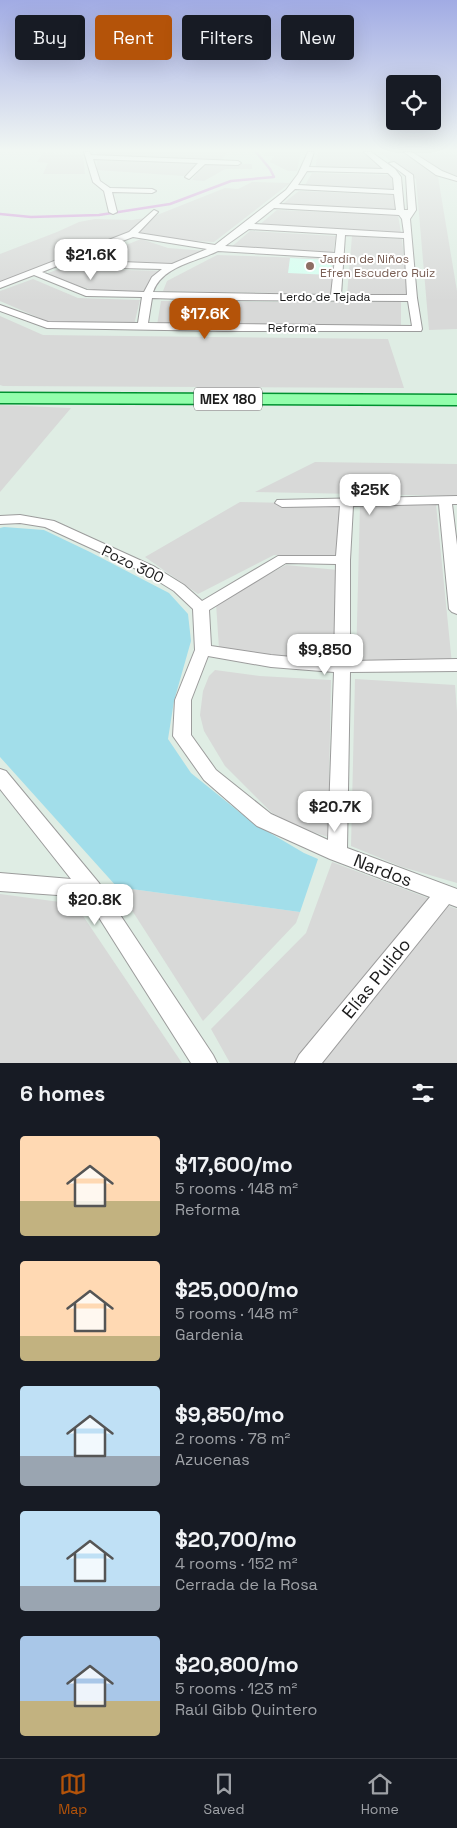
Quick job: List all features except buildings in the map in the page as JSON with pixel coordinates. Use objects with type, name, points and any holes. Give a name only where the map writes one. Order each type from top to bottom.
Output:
[{"type":"main road","name":"MEX 180","points":[[0,398],[457,400]]},
{"type":"street","points":[[111,202],[114,212]]},
{"type":"street","points":[[142,327],[148,295],[155,279],[215,248],[276,202]]},
{"type":"street","name":"Reforma","points":[[0,308],[47,325],[417,329],[412,298],[408,236],[401,202]]},
{"type":"street","name":"Reforma","points":[[405,215],[412,210],[411,202]]},
{"type":"street","points":[[271,206],[405,215]]},
{"type":"street","points":[[0,285],[132,234],[154,212]]},
{"type":"street","points":[[244,226],[408,236]]},
{"type":"street","points":[[336,296],[341,232]]},
{"type":"street","points":[[132,234],[170,242],[215,248],[274,254],[339,256]]},
{"type":"street","points":[[85,252],[120,265],[175,267]]},
{"type":"street","name":"Lerdo de Tejada","points":[[34,272],[86,293],[222,297],[336,296],[412,298]]},
{"type":"street","points":[[222,297],[223,328]]},
{"type":"street","points":[[282,503],[451,500],[457,609]]},
{"type":"street","points":[[337,852],[344,593],[343,560],[347,502]]},
{"type":"street","name":"Pozo 300","points":[[0,520],[20,519],[49,524],[150,570],[179,588],[201,608]]},
{"type":"street","points":[[343,560],[283,559],[201,608],[203,650],[271,661],[341,667],[457,665]]},
{"type":"street","name":"Nardos","points":[[203,650],[183,700],[182,736],[210,775],[264,820],[337,852],[451,896]]},
{"type":"street","points":[[0,776],[92,889],[205,1063]]},
{"type":"street","points":[[0,882],[92,889]]},
{"type":"street","name":"Elías Pulido","points":[[307,1063],[451,896]]},
{"type":"shaded area","points":[[191,202],[266,202],[214,242],[173,240],[145,233],[118,236],[0,282],[0,254],[79,222],[95,219],[132,220],[152,217]]},
{"type":"shaded area","points":[[286,202],[395,202],[395,211],[280,206]]},
{"type":"shaded area","points":[[418,202],[442,202],[457,291],[457,329],[429,330]]},
{"type":"shaded area","points":[[277,210],[398,215],[401,233],[258,226]]},
{"type":"shaded area","points":[[250,231],[336,236],[333,254],[229,249]]},
{"type":"shaded area","points":[[352,236],[402,239],[408,295],[347,295]]},
{"type":"shaded area","points":[[141,239],[168,248],[207,251],[179,264],[128,264],[101,255]]},
{"type":"shaded area","points":[[217,255],[334,259],[332,294],[163,291],[167,281]]},
{"type":"shaded area","name":"Jardín de Niños Efren Escudero Ruiz","points":[[290,258],[332,260],[331,275],[288,273]]},
{"type":"shaded area","points":[[88,259],[124,270],[169,271],[152,279],[143,292],[97,292],[45,274]]},
{"type":"shaded area","points":[[33,279],[78,298],[140,300],[134,325],[51,323],[0,301],[0,291]]},
{"type":"shaded area","points":[[161,301],[215,301],[213,325],[157,325]]},
{"type":"shaded area","points":[[232,302],[401,302],[401,328],[231,325]]},
{"type":"shaded area","points":[[0,316],[43,335],[388,339],[404,388],[3,386],[0,385]]},
{"type":"shaded area","points":[[0,405],[71,408],[0,492]]},
{"type":"shaded area","points":[[315,462],[457,464],[457,496],[255,492]]},
{"type":"shaded area","points":[[240,502],[339,504],[340,558],[274,555],[198,594],[145,557]]},
{"type":"shaded area","points":[[360,504],[436,504],[452,664],[356,662]]},
{"type":"shaded area","points":[[0,528],[44,530],[169,593],[188,614],[191,641],[174,701],[168,739],[191,773],[253,823],[304,853],[318,859],[300,912],[117,887],[0,757]]},
{"type":"shaded area","points":[[286,565],[338,570],[333,662],[284,660],[219,649],[216,603]]},
{"type":"shaded area","points":[[215,670],[260,676],[331,680],[328,837],[298,827],[272,813],[225,766],[204,731],[200,715],[203,691],[209,676]]},
{"type":"shaded area","points":[[355,679],[455,685],[457,712],[457,883],[402,867],[351,846]]},
{"type":"shaded area","points":[[332,862],[457,909],[457,1063],[230,1063],[211,1029],[306,933]]},
{"type":"shaded area","points":[[117,887],[300,912],[296,923],[203,1021]]},
{"type":"shaded area","points":[[0,894],[75,904],[182,1063],[0,1063]]},
{"type":"waterway","points":[[0,214],[31,217],[99,215],[176,202]]},
{"type":"place","name":"Jardín de Niños Efren Escudero Ruiz","points":[[310,266]]}]
